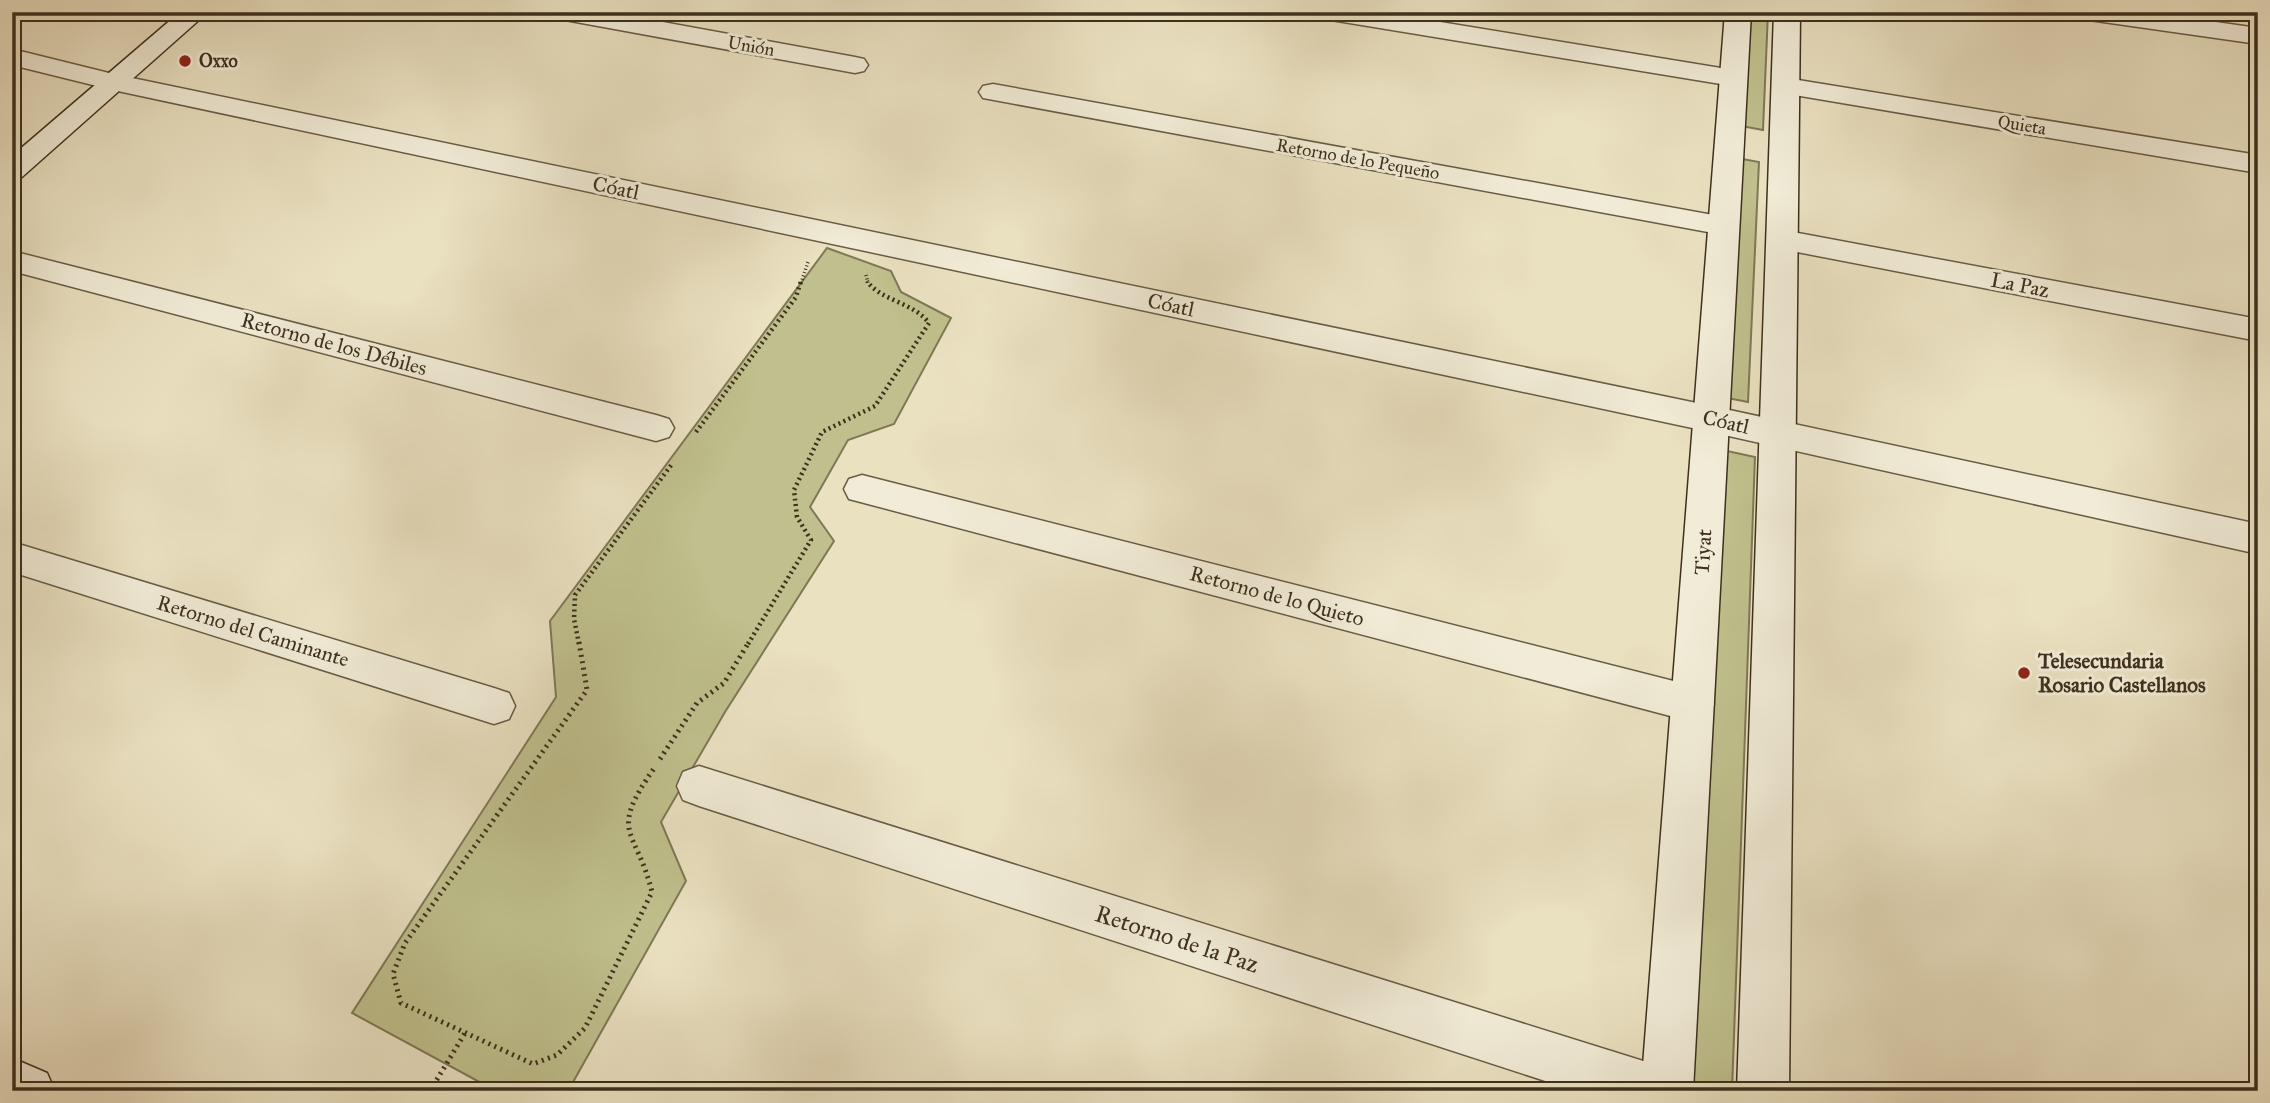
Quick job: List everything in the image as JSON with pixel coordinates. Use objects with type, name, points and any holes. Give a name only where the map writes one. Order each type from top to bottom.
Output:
[{"type":"street","points":[[12,171],[87,83],[160,12]]},
{"type":"street","points":[[87,83],[195,12]]},
{"type":"street","name":"Unión","points":[[565,12],[855,65]]},
{"type":"street","points":[[1331,12],[1734,78]]},
{"type":"street","name":"Tiyat","points":[[1667,1091],[1738,12]]},
{"type":"street","points":[[1763,1091],[1787,12]]},
{"type":"street","points":[[2089,12],[2258,36]]},
{"type":"street","name":"Cóatl","points":[[12,57],[87,83],[884,244],[1711,419],[2258,539]]},
{"type":"street","name":"Quieta","points":[[1786,86],[2258,164]]},
{"type":"street","name":"Retorno de lo Pequeño","points":[[993,92],[1724,226]]},
{"type":"street","points":[[1729,142],[1784,153]]},
{"type":"street","name":"La Paz","points":[[1782,240],[2258,330]]},
{"type":"street","name":"Retorno de los Débiles","points":[[12,261],[656,428]]},
{"type":"street","name":"Retorno de lo Quieto","points":[[862,489],[1693,704]]},
{"type":"street","name":"Retorno del Caminante","points":[[12,556],[494,706]]},
{"type":"street","name":"Retorno de la Paz","points":[[699,786],[1656,1091]]},
{"type":"street","points":[[12,1084],[29,1091]]},
{"type":"path","points":[[689,441],[796,297],[810,254],[825,232]]},
{"type":"path","points":[[673,463],[575,595],[570,614],[589,671],[587,690],[405,943],[394,974],[401,1003],[533,1064],[557,1055],[585,1028],[652,892],[647,870],[629,839],[629,814],[636,794],[697,703],[724,683],[811,540],[797,517],[794,490],[822,432],[875,406],[929,323],[923,314],[909,304],[878,292],[868,284],[866,272],[884,244]]},
{"type":"path","points":[[430,1091],[465,1033]]},
{"type":"green space","points":[[1748,12],[1768,12],[1763,130],[1741,126]]},
{"type":"green space","points":[[1737,158],[1759,162],[1748,402],[1722,397]]},
{"type":"green space","points":[[827,248],[891,271],[901,292],[951,318],[894,424],[848,440],[810,507],[834,541],[725,712],[661,822],[686,881],[568,1091],[496,1091],[352,1013],[556,697],[550,621]]},
{"type":"green space","points":[[1727,451],[1755,457],[1732,1091],[1691,1091]]},
{"type":"place","name":"Oxxo","points":[[185,61]]},
{"type":"place","name":"Telesecundaria Rosario Castellanos","points":[[2024,673]]}]
